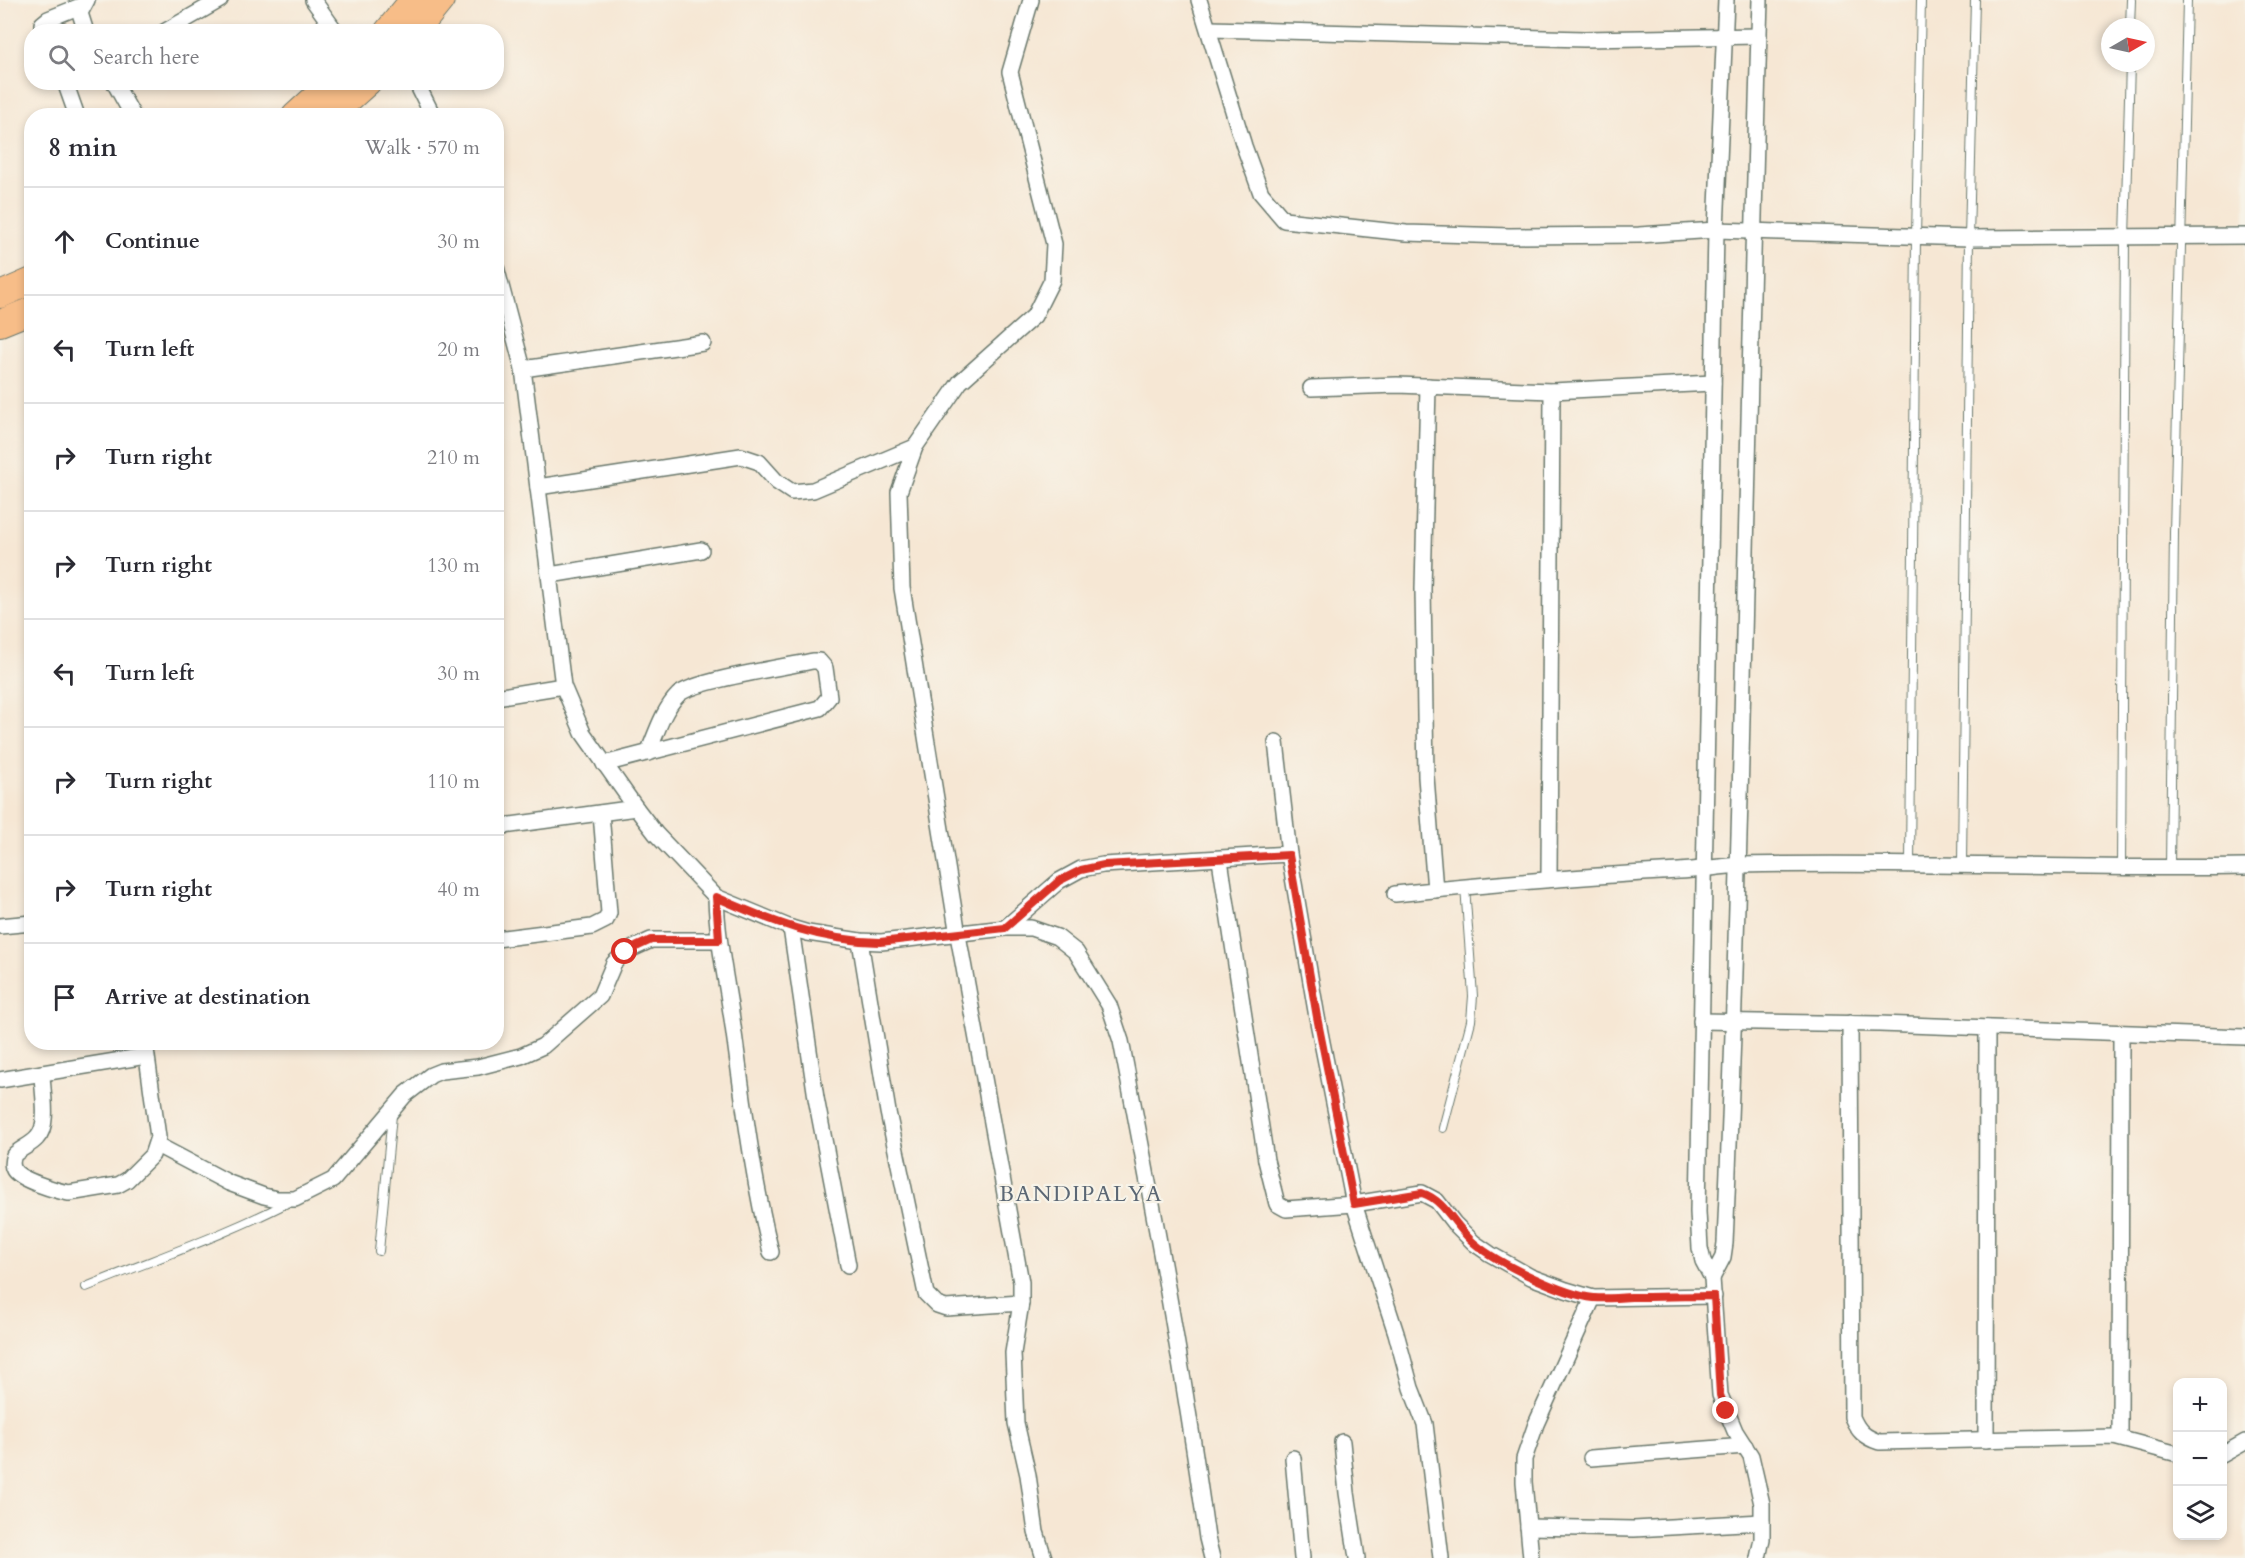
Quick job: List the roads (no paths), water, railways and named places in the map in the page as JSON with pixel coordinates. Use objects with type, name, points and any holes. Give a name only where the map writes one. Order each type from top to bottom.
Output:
[{"type":"highway","points":[[394,24],[413,0]]},
{"type":"highway","points":[[422,24],[441,0]]},
{"type":"highway","points":[[304,108],[323,90]]},
{"type":"highway","points":[[339,108],[359,90]]},
{"type":"highway","points":[[0,294],[24,284]]},
{"type":"highway","points":[[0,323],[24,313]]},
{"type":"street","points":[[178,24],[220,0]]},
{"type":"street","points":[[313,0],[330,24]]},
{"type":"street","points":[[1031,0],[1010,72],[1054,244],[1052,280],[1034,316],[960,382],[915,447],[899,492],[902,588],[958,935],[1021,1282],[1021,1303],[1012,1353],[1016,1422],[1028,1475],[1036,1532],[1044,1558]]},
{"type":"street","points":[[1199,0],[1210,29],[1244,146],[1261,193],[1284,220],[1406,233],[1475,235],[1639,235],[1716,230],[1969,238],[2245,236]]},
{"type":"street","points":[[1726,0],[1716,230],[1698,1212],[1700,1248],[1703,1261],[1712,1278],[1720,1395],[1735,1431],[1751,1456],[1762,1504],[1762,1539],[1758,1558]]},
{"type":"street","points":[[1712,1278],[1723,1257],[1725,1244],[1739,865],[1760,0]]},
{"type":"street","points":[[42,24],[48,19],[85,3]]},
{"type":"street","points":[[83,24],[80,13],[85,3]]},
{"type":"street","points":[[1210,29],[1584,39],[1758,36]]},
{"type":"street","points":[[68,90],[74,108]]},
{"type":"street","points":[[118,90],[129,108]]},
{"type":"street","points":[[420,90],[429,108]]},
{"type":"street","points":[[504,297],[523,369],[563,686],[583,733],[656,834],[716,897],[808,933],[860,941],[958,935],[1005,928],[1031,928],[1057,937],[1076,952],[1109,1005],[1121,1041],[1170,1300],[1212,1558]]},
{"type":"street","points":[[523,369],[703,343]]},
{"type":"street","points":[[1311,388],[1428,386],[1552,391],[1713,382]]},
{"type":"street","points":[[1428,386],[1423,589],[1426,777],[1435,890]]},
{"type":"street","points":[[1549,878],[1552,391]]},
{"type":"street","points":[[538,487],[741,456],[759,462],[777,482],[792,492],[813,490],[915,447]]},
{"type":"street","points":[[550,575],[701,550]]},
{"type":"street","points":[[604,764],[648,753],[820,708],[829,697],[825,668],[819,661],[813,661],[706,683],[680,692],[668,707],[648,753]]},
{"type":"street","points":[[504,696],[563,686]]},
{"type":"street","points":[[1276,742],[1289,855],[1317,1017],[1354,1204],[1396,1333],[1411,1388],[1425,1424],[1441,1558]]},
{"type":"street","points":[[504,826],[636,808]]},
{"type":"street","points":[[504,938],[592,927],[606,920],[609,914],[601,813]]},
{"type":"street","points":[[1005,928],[1059,881],[1081,870],[1104,865],[1289,855]]},
{"type":"street","points":[[1220,860],[1266,1160],[1277,1204],[1286,1209],[1354,1204],[1422,1193],[1437,1200],[1454,1223],[1474,1243],[1531,1277],[1593,1298],[1714,1296]]},
{"type":"street","points":[[1395,894],[1549,878],[1703,870],[1739,865],[2245,867]]},
{"type":"street","points":[[716,897],[719,940],[759,1203],[771,1252]]},
{"type":"street","points":[[0,926],[24,924]]},
{"type":"street","points":[[791,928],[816,1098],[848,1265]]},
{"type":"street","points":[[157,1145],[229,1183],[277,1200],[296,1199],[333,1180],[405,1095],[431,1075],[441,1071],[478,1067],[521,1056],[543,1046],[600,996],[614,963],[625,952],[651,940],[719,940]]},
{"type":"street","points":[[860,941],[888,1112],[926,1294],[937,1305],[946,1308],[1021,1303]]},
{"type":"street","points":[[1701,1021],[1850,1023],[2245,1037]]},
{"type":"street","points":[[1850,1023],[1852,1417],[1856,1427],[1866,1438],[1879,1442],[2121,1438],[2173,1453]]},
{"type":"street","points":[[1986,1440],[1987,1028]]},
{"type":"street","points":[[2121,1034],[2121,1438]]},
{"type":"street","points":[[0,1080],[42,1073],[142,1050]]},
{"type":"street","points":[[42,1073],[44,1124],[41,1134],[35,1141],[14,1155],[12,1166],[18,1174],[35,1182],[69,1192],[118,1185],[127,1180],[152,1155],[157,1145],[158,1137],[146,1050]]},
{"type":"street","points":[[1531,1558],[1524,1460],[1536,1424],[1593,1298]]},
{"type":"street","points":[[1342,1442],[1357,1558]]},
{"type":"street","points":[[2227,1453],[2245,1442]]},
{"type":"street","points":[[1591,1458],[1744,1446]]},
{"type":"street","points":[[1293,1458],[1302,1558]]},
{"type":"street","points":[[1528,1527],[1634,1529],[1762,1522]]},
{"type":"lane","points":[[1910,864],[1916,237],[1921,0]]},
{"type":"lane","points":[[1962,865],[1969,238],[1975,0]]},
{"type":"lane","points":[[2130,18],[2131,0]]},
{"type":"lane","points":[[2170,868],[2174,533],[2187,0]]},
{"type":"lane","points":[[2121,867],[2125,238],[2130,72]]},
{"type":"lane","points":[[1443,1128],[1472,1021],[1473,996],[1465,887]]},
{"type":"lane","points":[[379,1251],[393,1111]]},
{"type":"lane","points":[[86,1287],[159,1257],[207,1241],[296,1199]]},
{"type":"district","name":"BANDIPALYA","points":[[1081,1194]]}]
